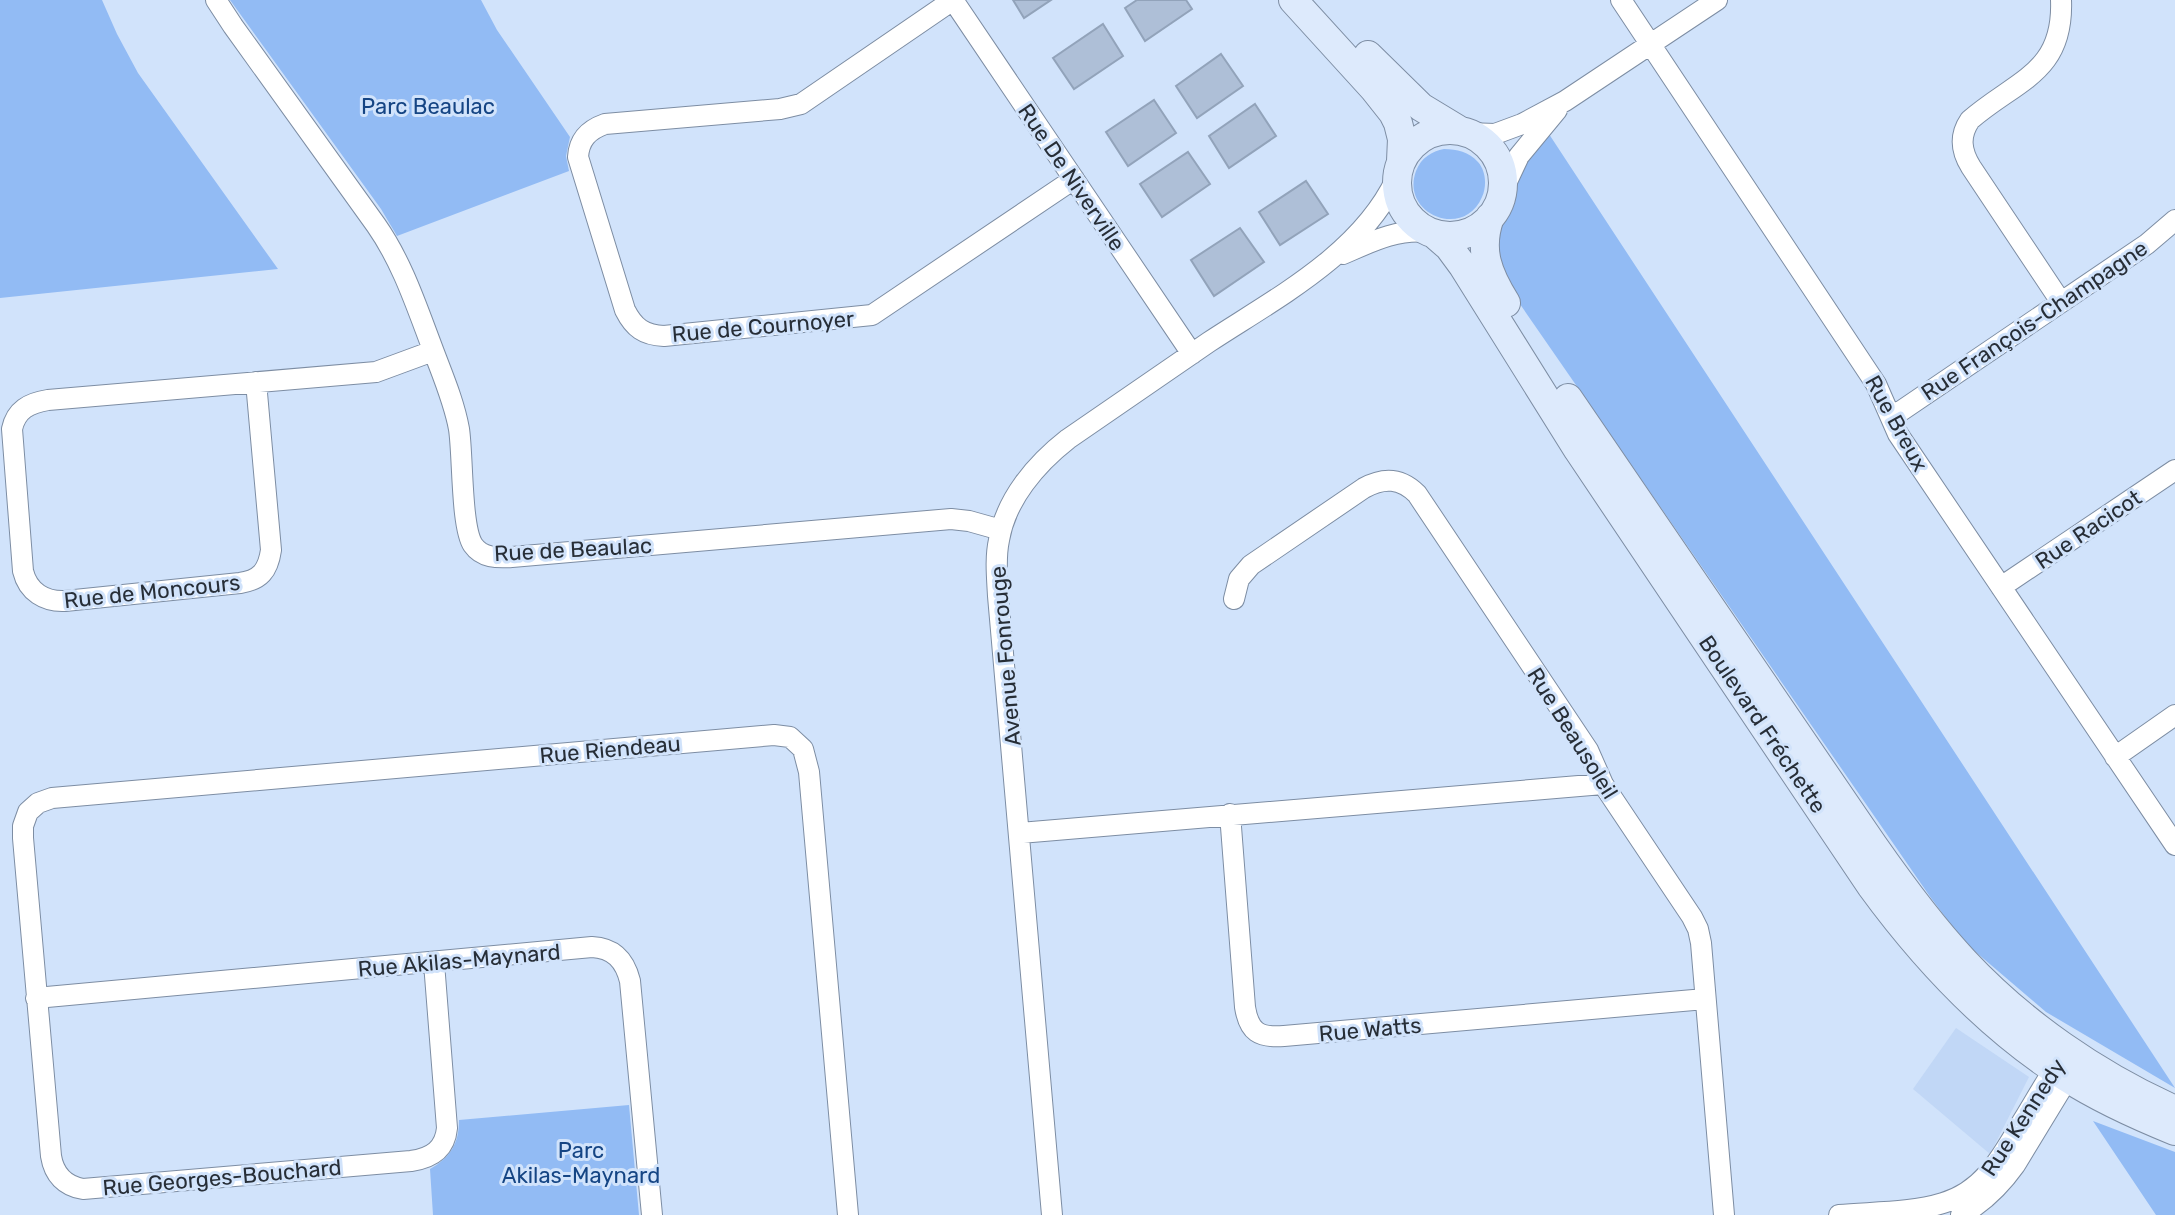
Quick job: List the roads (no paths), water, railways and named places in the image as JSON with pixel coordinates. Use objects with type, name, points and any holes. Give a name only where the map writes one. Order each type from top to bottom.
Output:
[{"type":"main road","points":[[1293,0],[1393,113],[1402,139],[1396,190],[1401,207],[1412,222],[1443,237],[1462,236],[1482,226],[1498,205],[1503,190],[1502,168],[1493,151],[1478,138],[1431,115],[1405,93],[1317,0]]},
{"type":"main road","points":[[1398,170],[1407,151],[1422,138],[1440,131],[1464,132]]},
{"type":"main road","name":"Boulevard Fréchette","points":[[1490,217],[1484,240],[1485,255],[1500,294],[1633,496],[1918,908],[1966,963],[2067,1063],[2128,1110],[2175,1131]]},
{"type":"main road","name":"Boulevard Fréchette","points":[[1430,233],[1449,247],[1463,266],[1578,450],[1894,917],[1934,964],[2020,1044],[2123,1084],[2175,1110]]},
{"type":"street","name":"Rue de Beaulac","points":[[216,0],[385,237],[400,268],[456,414],[468,532],[482,554],[512,557],[951,519],[1001,530]]},
{"type":"street","name":"Rue De Niverville","points":[[953,0],[1192,354]]},
{"type":"street","name":"Rue de Cournoyer","points":[[953,0],[801,104],[780,109],[605,124],[588,133],[580,145],[579,165],[628,318],[643,332],[664,336],[872,315],[1074,179]]},
{"type":"street","name":"Rue Breux","points":[[1621,0],[1876,384],[1898,434],[2175,845]]},
{"type":"street","points":[[1464,132],[1487,135],[1503,132],[1565,101],[1717,0]]},
{"type":"street","points":[[2061,0],[2060,31],[2047,59],[2019,85],[1970,120],[1962,138],[1964,155],[1971,167],[2061,302]]},
{"type":"street","points":[[1503,190],[1519,156],[1565,101]]},
{"type":"street","points":[[1332,259],[1387,199],[1398,170]]},
{"type":"street","name":"Rue François-Champagne","points":[[1890,415],[1901,411],[2147,244],[2175,220]]},
{"type":"street","points":[[1332,259],[1385,236],[1406,231],[1430,233]]},
{"type":"street","name":"Avenue Fonrouge","points":[[1052,1215],[998,596],[997,559],[1001,530],[1023,485],[1045,458],[1068,439],[1332,259]]},
{"type":"street","name":"Rue de Moncours","points":[[256,382],[271,550],[264,573],[252,581],[240,583],[65,601],[46,599],[31,588],[23,571],[12,435],[13,424],[21,410],[31,404],[48,400],[256,382],[376,372],[433,351]]},
{"type":"street","name":"Rue Racicot","points":[[2001,587],[2175,470]]},
{"type":"street","name":"Rue Beausoleil","points":[[1234,599],[1239,579],[1251,565],[1371,484],[1385,480],[1404,484],[1417,494],[1588,750],[1603,784],[1698,929],[1724,1215]]},
{"type":"street","points":[[2115,757],[2175,715]]},
{"type":"street","name":"Rue Riendeau","points":[[27,889],[23,838],[25,819],[32,807],[52,798],[759,737],[790,737],[803,749],[809,772],[848,1215]]},
{"type":"street","points":[[1020,833],[1603,784]]},
{"type":"street","name":"Rue Watts","points":[[1230,814],[1245,1007],[1252,1028],[1261,1035],[1277,1037],[1705,999]]},
{"type":"street","name":"Rue Georges-Bouchard","points":[[27,889],[52,1164],[58,1176],[70,1186],[83,1189],[428,1158],[440,1148],[447,1128],[434,963]]},
{"type":"street","name":"Rue Akilas-Maynard","points":[[36,998],[592,947],[606,949],[618,957],[630,981],[652,1215]]},
{"type":"street","name":"Rue Kennedy","points":[[1961,1215],[1986,1200],[1999,1160],[2067,1063]]},
{"type":"street","name":"Rue Kennedy","points":[[1839,1215],[1939,1205],[1959,1197],[1986,1200]]},
{"type":"park label","name":"Parc Beaulac","points":[[428,106]]},
{"type":"park label","name":"Parc Akilas-Maynard","points":[[581,1162]]}]
